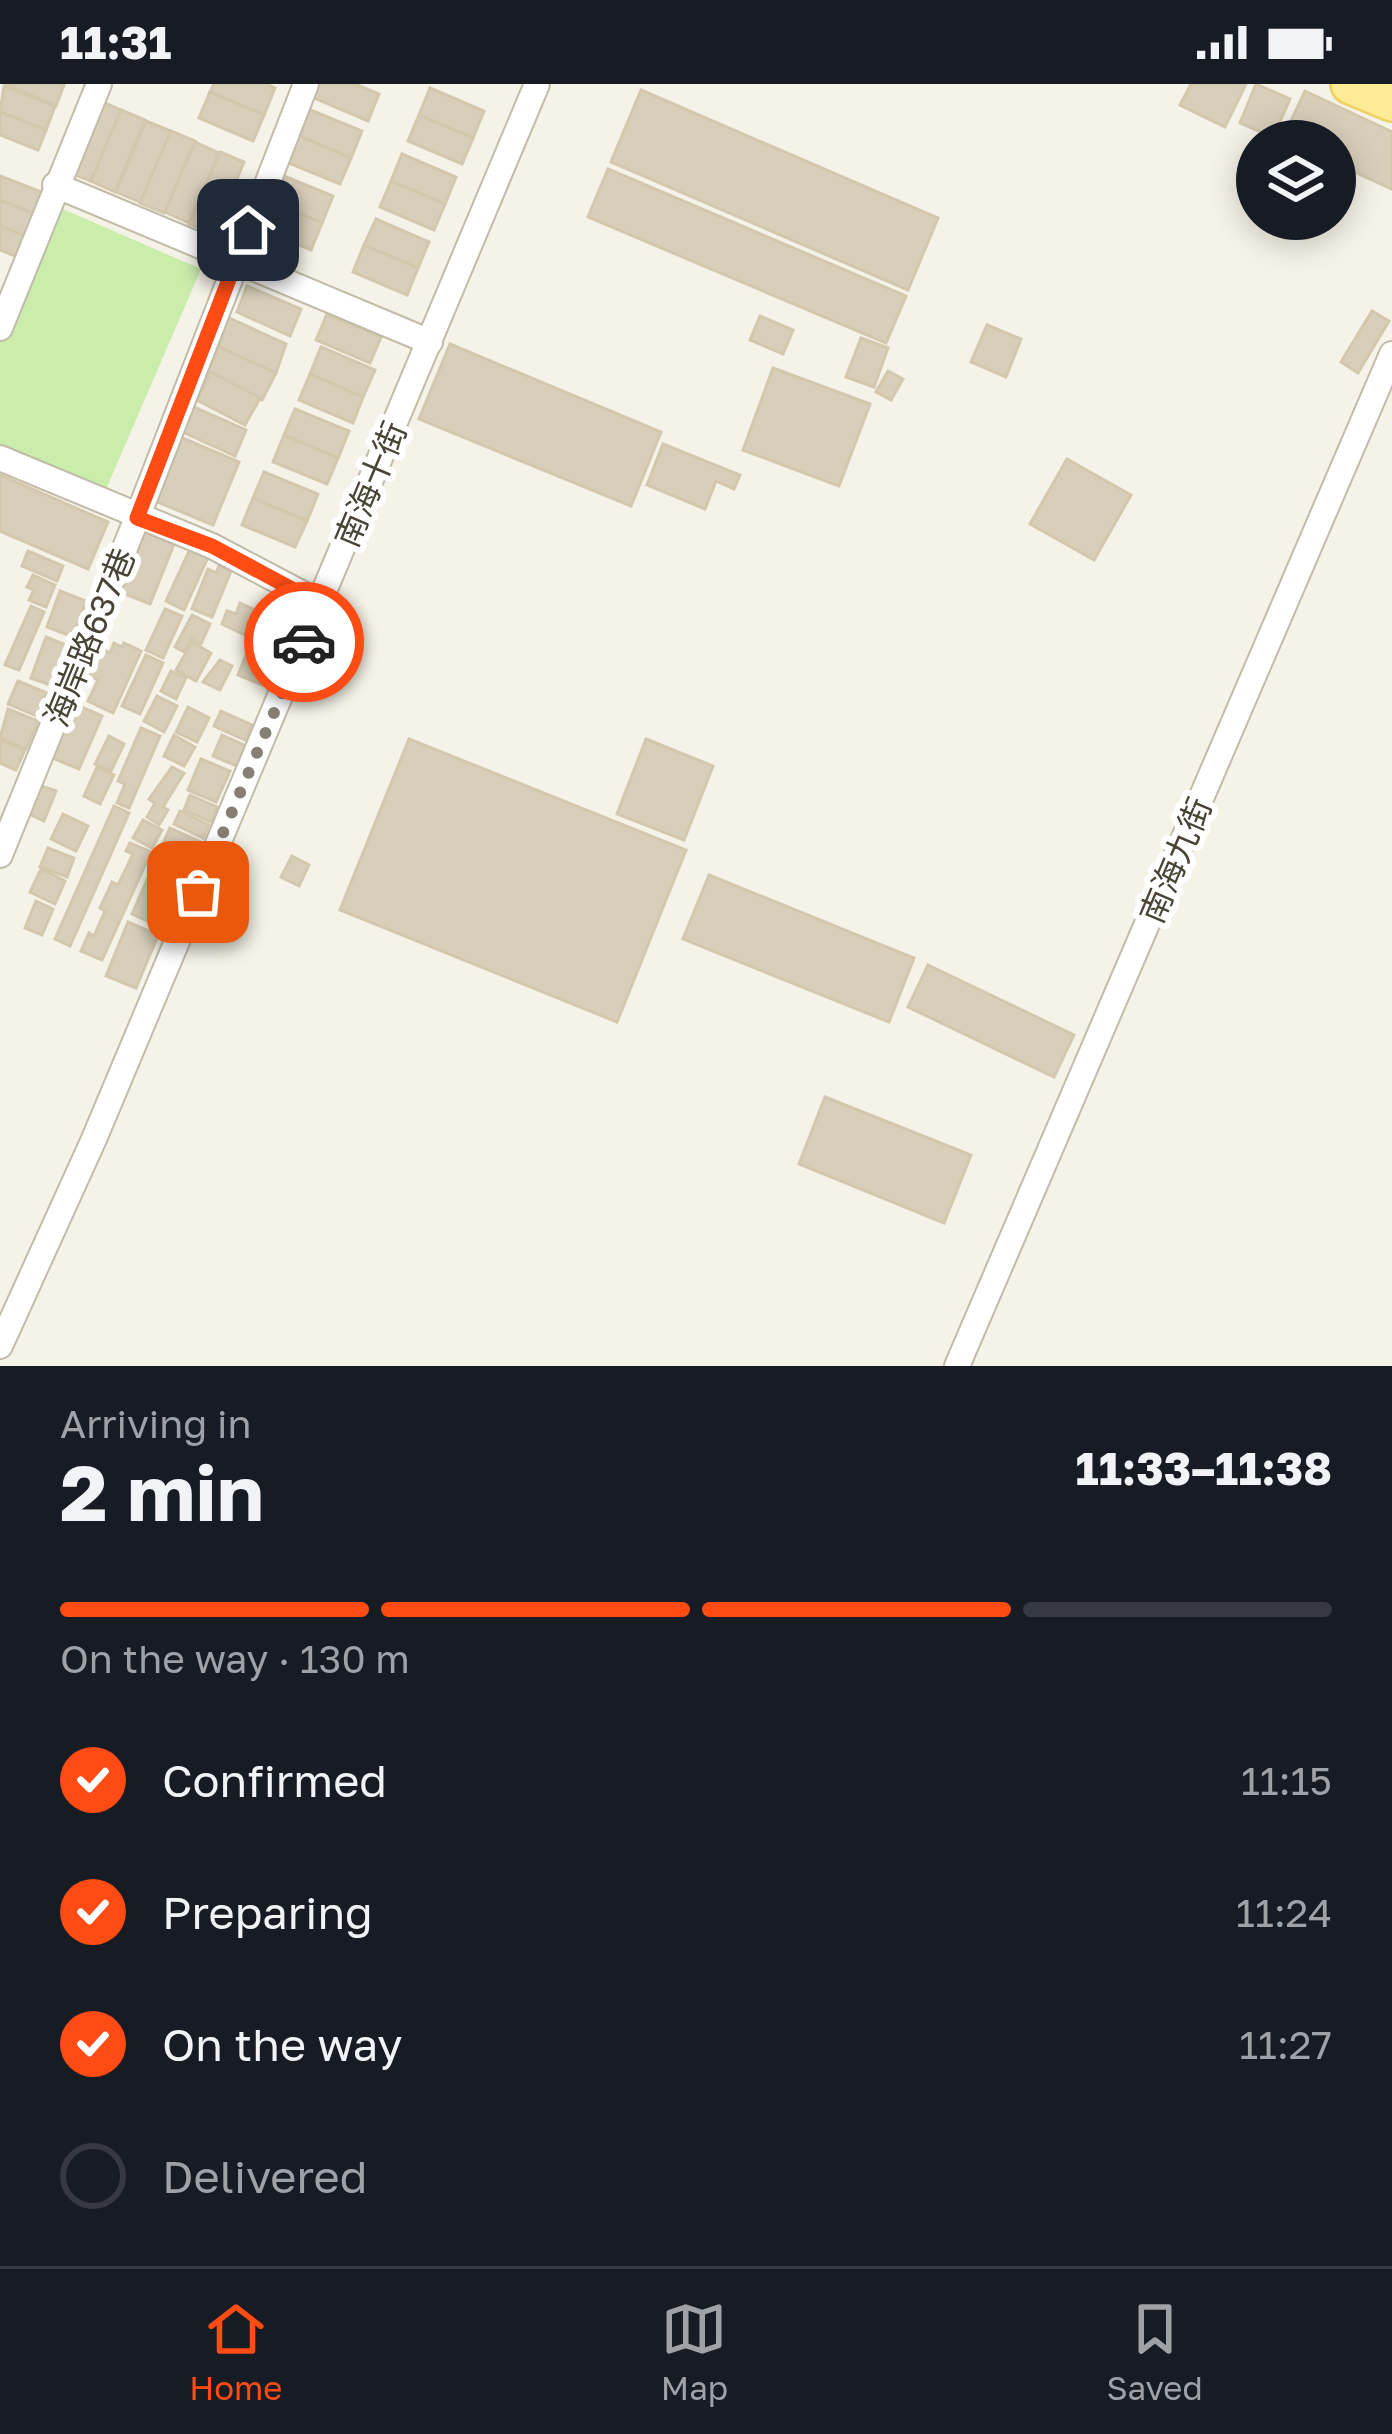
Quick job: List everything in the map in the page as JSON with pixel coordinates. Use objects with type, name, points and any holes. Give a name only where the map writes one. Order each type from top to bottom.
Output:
[{"type":"main road","points":[[1351,84],[1392,101]]},
{"type":"street","points":[[0,328],[99,84]]},
{"type":"street","name":"海岸路637巷","points":[[0,855],[306,84]]},
{"type":"street","name":"南海十街","points":[[0,1346],[94,1139],[537,84]]},
{"type":"street","points":[[55,185],[430,342]]},
{"type":"street","name":"南海九街","points":[[957,1366],[1392,354]]},
{"type":"street","points":[[0,458],[212,546],[320,604]]},
{"type":"green space","points":[[49,203],[201,269],[104,494],[0,449],[0,315]]},
{"type":"building","points":[[5,84],[61,84],[64,85],[56,106]]},
{"type":"building","points":[[214,84],[275,88],[264,115],[210,92]]},
{"type":"building","points":[[320,84],[355,84],[379,94],[368,121],[314,98]]},
{"type":"building","points":[[1191,84],[1246,84],[1225,127],[1180,105]]},
{"type":"building","points":[[1256,84],[1290,99],[1281,120],[1241,120]]},
{"type":"building","points":[[4,86],[55,106],[46,130],[0,112]]},
{"type":"building","points":[[430,88],[484,111],[473,138],[419,115]]},
{"type":"building","points":[[641,90],[938,218],[908,290],[611,162]]},
{"type":"building","points":[[1305,91],[1392,132],[1392,189],[1356,173],[1356,120],[1291,120]]},
{"type":"building","points":[[210,92],[264,115],[253,141],[199,118]]},
{"type":"building","points":[[96,99],[121,110],[91,181],[65,171]]},
{"type":"building","points":[[308,109],[362,131],[351,158],[297,135]]},
{"type":"building","points":[[121,110],[145,120],[115,192],[91,181]]},
{"type":"building","points":[[0,112],[46,130],[38,150],[0,135]]},
{"type":"building","points":[[419,115],[473,138],[462,164],[408,141]]},
{"type":"building","points":[[146,121],[171,131],[140,202],[116,192]]},
{"type":"building","points":[[171,131],[195,141],[164,213],[140,203]]},
{"type":"building","points":[[297,135],[351,158],[340,184],[286,162]]},
{"type":"building","points":[[195,142],[219,153],[189,223],[165,212]]},
{"type":"building","points":[[220,152],[244,162],[214,234],[189,224]]},
{"type":"building","points":[[402,154],[456,177],[445,204],[391,181]]},
{"type":"building","points":[[608,169],[906,296],[886,343],[588,217]]},
{"type":"building","points":[[279,174],[333,196],[322,223],[269,200]]},
{"type":"building","points":[[0,176],[49,195],[40,216],[0,200]]},
{"type":"building","points":[[391,181],[445,204],[434,230],[380,207]]},
{"type":"building","points":[[0,200],[39,216],[31,238],[0,226]]},
{"type":"building","points":[[269,200],[322,223],[311,250],[257,227]]},
{"type":"building","points":[[376,219],[429,242],[418,268],[364,245]]},
{"type":"building","points":[[0,226],[31,238],[23,259],[0,250]]},
{"type":"building","points":[[364,245],[418,268],[407,295],[353,272]]},
{"type":"building","points":[[247,286],[301,309],[290,336],[237,312]]},
{"type":"building","points":[[1372,311],[1389,321],[1358,373],[1341,362]]},
{"type":"building","points":[[327,314],[381,337],[370,363],[316,340]]},
{"type":"building","points":[[760,316],[793,330],[783,354],[750,340]]},
{"type":"building","points":[[227,317],[286,344],[276,373],[219,347]]},
{"type":"building","points":[[987,325],[1021,339],[1006,377],[971,362]]},
{"type":"building","points":[[861,338],[888,348],[874,387],[846,377]]},
{"type":"building","points":[[450,344],[661,432],[631,506],[419,419]]},
{"type":"building","points":[[219,347],[276,373],[262,400],[206,374]]},
{"type":"building","points":[[321,347],[375,370],[363,397],[310,374]]},
{"type":"building","points":[[773,368],[870,404],[839,486],[743,450]]},
{"type":"building","points":[[888,371],[903,379],[891,400],[876,392]]},
{"type":"building","points":[[211,372],[260,398],[245,425],[197,400]]},
{"type":"building","points":[[310,374],[363,397],[353,423],[299,400]]},
{"type":"building","points":[[192,406],[246,430],[235,456],[181,431]]},
{"type":"building","points":[[295,409],[349,431],[338,458],[284,435]]},
{"type":"building","points":[[284,435],[338,458],[327,484],[273,462]]},
{"type":"building","points":[[180,437],[239,462],[213,525],[155,501]]},
{"type":"building","points":[[663,444],[740,475],[734,489],[716,481],[705,509],[647,485]]},
{"type":"building","points":[[1067,459],[1131,495],[1094,560],[1030,524]]},
{"type":"building","points":[[264,472],[318,494],[307,521],[253,498]]},
{"type":"building","points":[[0,475],[108,522],[88,569],[0,531]]},
{"type":"building","points":[[253,498],[307,521],[295,547],[242,525]]},
{"type":"building","points":[[145,532],[174,544],[150,604],[120,592]]},
{"type":"building","points":[[191,547],[209,555],[184,610],[166,601]]},
{"type":"building","points":[[28,551],[63,566],[57,581],[22,566]]},
{"type":"building","points":[[219,566],[231,571],[212,617],[192,609],[208,569],[216,573]]},
{"type":"building","points":[[33,575],[55,585],[46,607],[29,600],[34,590],[27,587]]},
{"type":"building","points":[[60,591],[86,601],[73,637],[47,627]]},
{"type":"building","points":[[240,603],[255,610],[245,635],[222,624],[227,611],[236,614]]},
{"type":"building","points":[[31,606],[44,612],[19,670],[5,665]]},
{"type":"building","points":[[165,609],[182,616],[163,658],[146,650]]},
{"type":"building","points":[[192,615],[210,624],[201,644],[191,639],[184,652],[175,647]]},
{"type":"building","points":[[46,637],[71,647],[56,687],[31,678]]},
{"type":"building","points":[[192,642],[211,653],[196,681],[176,670]]},
{"type":"building","points":[[114,643],[141,651],[113,713],[88,701],[98,680],[86,674],[98,647],[110,653]]},
{"type":"building","points":[[250,645],[282,658],[270,688],[238,675]]},
{"type":"building","points":[[146,655],[163,663],[140,714],[122,706]]},
{"type":"building","points":[[220,660],[232,666],[220,690],[203,682]]},
{"type":"building","points":[[171,671],[186,678],[176,699],[161,691]]},
{"type":"building","points":[[18,681],[47,693],[37,716],[8,704]]},
{"type":"building","points":[[157,696],[177,706],[164,732],[144,721]]},
{"type":"building","points":[[73,703],[102,716],[79,769],[50,757]]},
{"type":"building","points":[[188,707],[209,718],[197,742],[176,732]]},
{"type":"building","points":[[8,709],[38,721],[26,749],[0,738]]},
{"type":"building","points":[[221,711],[252,725],[245,740],[214,726]]},
{"type":"building","points":[[141,728],[160,736],[129,808],[117,803],[125,784],[118,781]]},
{"type":"building","points":[[174,735],[195,747],[184,766],[164,756]]},
{"type":"building","points":[[222,735],[246,746],[237,766],[213,756]]},
{"type":"building","points":[[109,736],[124,744],[111,771],[95,764]]},
{"type":"building","points":[[409,739],[686,850],[617,1022],[340,910]]},
{"type":"building","points":[[646,739],[713,766],[684,840],[617,814]]},
{"type":"building","points":[[0,740],[25,750],[16,770],[0,763]]},
{"type":"building","points":[[201,759],[230,771],[216,802],[188,790]]},
{"type":"building","points":[[97,767],[114,775],[100,804],[84,796]]},
{"type":"building","points":[[172,767],[184,773],[163,807],[168,810],[159,825],[147,817],[155,803],[149,799]]},
{"type":"building","points":[[38,785],[56,791],[44,821],[27,813]]},
{"type":"building","points":[[190,795],[217,807],[211,822],[184,810]]},
{"type":"building","points":[[114,806],[129,813],[70,946],[55,939]]},
{"type":"building","points":[[180,811],[209,825],[203,838],[174,824]]},
{"type":"building","points":[[63,814],[88,826],[76,851],[51,839]]},
{"type":"building","points":[[143,820],[162,830],[152,848],[133,838]]},
{"type":"building","points":[[170,828],[201,842],[163,928],[132,914]]},
{"type":"building","points":[[130,843],[151,852],[102,960],[81,951],[89,933],[94,936],[112,882],[118,885],[133,854],[126,851]]},
{"type":"building","points":[[48,848],[74,858],[67,877],[40,867]]},
{"type":"building","points":[[292,856],[309,865],[299,886],[281,877]]},
{"type":"building","points":[[41,869],[65,881],[55,904],[30,892]]},
{"type":"building","points":[[709,875],[914,958],[889,1022],[683,939]]},
{"type":"building","points":[[36,901],[53,909],[42,935],[25,928]]},
{"type":"building","points":[[128,922],[158,935],[136,988],[106,976]]},
{"type":"building","points":[[928,965],[1074,1035],[1054,1077],[908,1007]]},
{"type":"building","points":[[825,1097],[971,1155],[944,1223],[799,1164]]},
{"type":"way so far","points":[[198,892],[304,642]]},
{"type":"route","points":[[248,230],[137,518],[212,546],[320,604],[304,642]]}]
